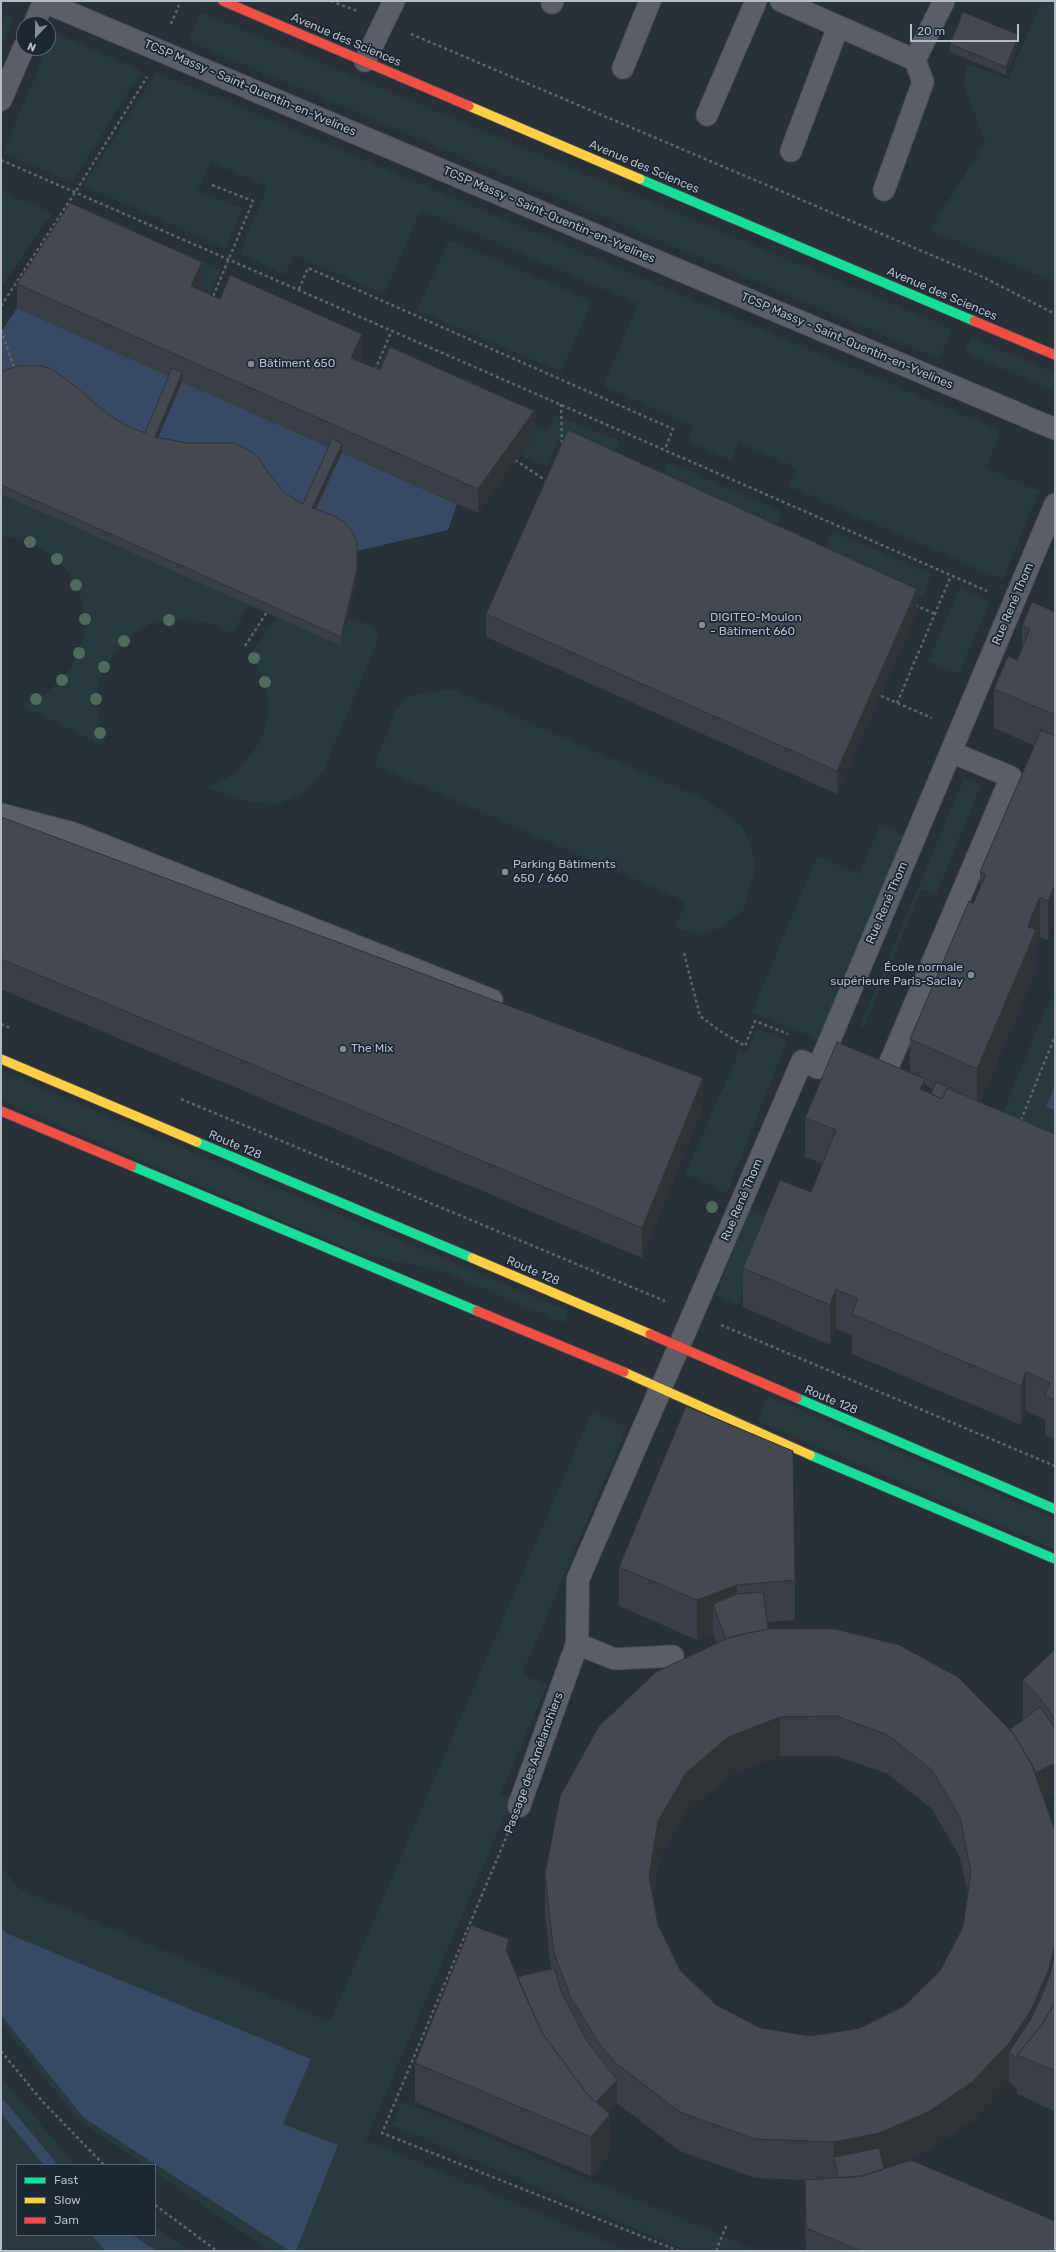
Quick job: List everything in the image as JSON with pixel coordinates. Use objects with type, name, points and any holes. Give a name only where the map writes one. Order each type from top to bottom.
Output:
[{"type":"main road","name":"Avenue des Sciences","points":[[223,1],[1055,355]]},
{"type":"main road","name":"Route 128","points":[[1,1059],[679,1347],[1055,1509]]},
{"type":"main road","points":[[1,1111],[661,1388],[742,1426],[1055,1560]]},
{"type":"street","name":"Passage des Amélanchiers","points":[[519,1806],[577,1644],[578,1579],[661,1388]]},
{"type":"lane","points":[[37,16],[43,1]]},
{"type":"lane","name":"TCSP Massy - Saint-Quentin-en-Yvelines","points":[[43,1],[1055,429]]},
{"type":"lane","points":[[365,61],[382,22],[394,1]]},
{"type":"lane","points":[[623,68],[650,1]]},
{"type":"lane","points":[[707,115],[756,1]]},
{"type":"lane","points":[[781,1],[915,60]]},
{"type":"lane","points":[[884,190],[923,82],[915,60],[944,1]]},
{"type":"lane","points":[[791,151],[838,27]]},
{"type":"lane","points":[[1,100],[20,56]]},
{"type":"lane","name":"Rue René Thom","points":[[661,1388],[802,1061],[818,1068],[1055,504]]},
{"type":"lane","points":[[826,1049],[885,1074],[1010,777],[951,752]]},
{"type":"lane","points":[[1,814],[73,834],[508,1006]]},
{"type":"lane","points":[[577,1644],[615,1659],[673,1656]]},
{"type":"path","points":[[168,30],[179,5]]},
{"type":"path","points":[[382,22],[976,274],[1055,314]]},
{"type":"path","points":[[1,306],[76,191],[150,72]]},
{"type":"path","points":[[1,160],[230,258],[1013,603]]},
{"type":"path","points":[[211,302],[253,201],[212,185]]},
{"type":"path","points":[[299,289],[308,268],[322,274],[673,429],[665,449]]},
{"type":"path","points":[[1,330],[17,374]]},
{"type":"path","points":[[373,374],[392,330]]},
{"type":"path","points":[[561,404],[563,448]]},
{"type":"path","points":[[515,460],[554,485]]},
{"type":"path","points":[[546,481],[550,474]]},
{"type":"path","points":[[897,703],[951,576]]},
{"type":"path","points":[[908,602],[935,614]]},
{"type":"path","points":[[245,646],[267,612]]},
{"type":"path","points":[[880,696],[960,730]]},
{"type":"path","points":[[684,953],[700,1016],[720,1031],[745,1046],[755,1021],[826,1049]]},
{"type":"path","points":[[1,1024],[16,1030]]},
{"type":"path","points":[[1017,1126],[1055,1036]]},
{"type":"path","points":[[176,1098],[693,1313],[1055,1466]]},
{"type":"path","points":[[1020,1119],[1027,1122]]},
{"type":"path","name":"Passage des Amélanchiers","points":[[519,1806],[382,2133],[679,2251]]},
{"type":"path","points":[[1,2051],[42,2101],[103,2164]]},
{"type":"path","points":[[156,2206],[217,2251]]},
{"type":"path","points":[[716,2251],[727,2224]]},
{"type":"green space","points":[[1042,1],[1055,1],[1055,282],[930,230],[985,142],[964,84],[967,64],[1008,79]]},
{"type":"green space","points":[[201,12],[952,329],[939,359],[188,41]]},
{"type":"green space","points":[[6,14],[14,18],[1,48],[1,26]]},
{"type":"green space","points":[[56,33],[142,71],[72,182],[3,153],[44,56],[56,56]]},
{"type":"green space","points":[[156,73],[224,100],[1001,431],[986,468],[1039,491],[1003,580],[788,486],[796,468],[739,443],[731,461],[687,441],[693,426],[603,386],[638,304],[421,210],[384,294],[294,255],[285,275],[240,253],[267,187],[211,162],[198,191],[242,208],[226,248],[83,186]]},
{"type":"green space","points":[[1,191],[52,213],[1,288]]},
{"type":"green space","points":[[83,207],[134,230],[132,235],[179,256],[181,251],[221,269],[204,308],[194,303],[202,286],[70,227]]},
{"type":"green space","points":[[449,240],[592,301],[561,372],[417,310]]},
{"type":"green space","points":[[971,337],[1055,373],[1055,391],[965,353]]},
{"type":"green space","points":[[389,345],[421,359],[416,369],[456,387],[460,376],[481,385],[476,396],[519,416],[523,405],[538,411],[532,425],[547,431],[555,415],[620,441],[616,452],[663,473],[668,462],[781,511],[777,524],[826,546],[832,531],[931,574],[922,598],[839,560],[836,566],[559,440],[546,467],[520,455],[534,435],[373,382]]},
{"type":"green space","points":[[1,494],[249,604],[233,635],[217,626],[199,621],[170,620],[152,624],[137,631],[124,641],[104,667],[98,683],[96,699],[100,733],[107,748],[20,705],[36,699],[48,692],[71,668],[79,653],[84,635],[85,619],[82,601],[76,585],[68,572],[57,559],[30,542],[13,537],[1,537]]},
{"type":"green space","points":[[960,587],[990,601],[959,674],[928,661]]},
{"type":"green space","points":[[276,617],[341,646],[348,618],[372,625],[379,638],[323,771],[305,792],[279,804],[248,802],[207,787],[221,781],[237,771],[257,746],[264,731],[268,716],[268,700],[265,682],[251,654]]},
{"type":"green space","points":[[452,689],[708,801],[741,825],[749,840],[754,858],[754,875],[743,911],[720,928],[696,934],[675,928],[686,902],[374,765],[396,710],[408,696]]},
{"type":"green space","points":[[964,778],[981,785],[936,895],[922,889],[864,1027],[860,1026]]},
{"type":"green space","points":[[880,825],[906,836],[819,1040],[752,1012],[817,856],[859,874]]},
{"type":"green space","points":[[1055,987],[1055,1153],[996,1128]]},
{"type":"green space","points":[[757,1029],[787,1041],[727,1193],[685,1174],[739,1052],[746,1054]]},
{"type":"green space","points":[[1,1071],[568,1311],[564,1323],[440,1270],[363,1255],[1,1101]]},
{"type":"green space","points":[[750,1210],[772,1219],[737,1305],[715,1295]]},
{"type":"green space","points":[[768,1396],[1055,1519],[1055,1549],[757,1421]]},
{"type":"green space","points":[[592,1412],[627,1427],[522,1674],[547,1685],[500,1795],[512,1799],[366,2140],[628,2251],[269,2251],[156,2173],[156,2164],[144,2164],[78,2120],[1,2023],[1,1867],[20,1889],[330,2022]]},
{"type":"green space","points":[[1,2077],[74,2164],[16,2164],[16,2236],[156,2236],[156,2228],[190,2251],[1,2251]]},
{"type":"green space","points":[[402,2101],[758,2251],[688,2251],[392,2125]]},
{"type":"water","points":[[17,308],[457,504],[448,530],[357,551],[352,539],[187,452],[1,380],[1,332]]},
{"type":"water","points":[[1055,1086],[1055,1110],[1046,1107]]},
{"type":"water","points":[[1,1927],[6,1933],[311,2059],[283,2124],[338,2145],[296,2251],[290,2251],[84,2118],[1,2015]]},
{"type":"water","points":[[93,2236],[134,2236],[157,2251],[105,2251]]},
{"type":"building","points":[[963,12],[1019,35],[1006,67],[950,44]]},
{"type":"building","name":"Bâtiment 650","points":[[70,203],[202,262],[191,286],[220,299],[230,275],[362,334],[351,358],[380,370],[390,347],[534,411],[478,489],[17,284]]},
{"type":"building","points":[[17,366],[41,366],[49,368],[66,379],[109,415],[129,427],[145,433],[172,368],[177,370],[182,373],[155,437],[187,443],[233,443],[247,449],[258,457],[271,477],[286,494],[303,504],[332,439],[342,444],[312,508],[334,516],[344,522],[352,531],[357,543],[357,569],[341,637],[1,485],[1,372]]},
{"type":"building","name":"DIGITEO-Moulon - Bâtiment 660","points":[[568,430],[917,589],[837,771],[486,614]]},
{"type":"building","points":[[1032,602],[1055,612],[1055,715],[994,689],[1008,656],[1017,660],[1030,629],[1022,626]]},
{"type":"building","points":[[1041,730],[1055,736],[1055,884],[1048,901],[1040,897],[1033,913],[1028,927],[1036,930],[977,1069],[910,1039],[969,901],[973,904],[986,874],[980,872]]},
{"type":"building","name":"The Mix","points":[[1,817],[703,1078],[642,1228],[1,959]]},
{"type":"building","points":[[837,1042],[925,1079],[920,1089],[942,1099],[947,1088],[1055,1134],[1055,1400],[1045,1396],[1050,1383],[1026,1372],[1021,1386],[852,1314],[858,1299],[836,1289],[830,1305],[743,1268],[780,1180],[811,1192],[836,1130],[805,1118]]},
{"type":"building","points":[[936,1082],[958,1091],[958,1093],[947,1088],[942,1099],[931,1094]]},
{"type":"building","points":[[686,1406],[793,1451],[795,1580],[737,1585],[697,1600],[619,1567]]},
{"type":"building","points":[[763,1592],[768,1629],[726,1639],[713,1604],[737,1594]]},
{"type":"building","points":[[769,1629],[835,1629],[899,1645],[958,1677],[1014,1734],[1032,1765],[1055,1831],[1055,1943],[1049,1969],[1031,2010],[1009,2043],[972,2082],[928,2112],[879,2133],[834,2142],[755,2139],[680,2112],[617,2064],[600,2045],[571,1998],[554,1953],[545,1874],[560,1796],[599,1726],[656,1672],[728,1638]],"holes":[[[836,1716],[888,1735],[932,1770],[960,1817],[971,1872],[963,1927],[940,1971],[904,2006],[860,2028],[810,2036],[761,2028],[716,2005],[680,1970],[658,1925],[649,1876],[658,1821],[686,1773],[728,1737],[780,1717]]]},
{"type":"building","points":[[1055,1649],[1055,1719],[1040,1698],[1023,1680]]},
{"type":"building","points":[[1040,1707],[1055,1728],[1055,1763],[1035,1773],[1014,1734],[1009,1730]]},
{"type":"building","points":[[471,1925],[509,1939],[506,1950],[542,2033],[588,2095],[610,2114],[591,2137],[415,2063]]},
{"type":"building","points":[[1055,1952],[1055,2002],[1043,2023],[1017,2055],[1017,2059],[1009,2052],[1031,2019],[1039,2002],[1049,1978]]},
{"type":"building","points":[[554,1968],[561,1991],[587,2041],[617,2080],[596,2102],[588,2095],[542,2033],[517,1977]]},
{"type":"building","points":[[1055,2002],[1055,2071],[1017,2055],[1043,2023]]},
{"type":"building","points":[[879,2148],[884,2169],[862,2176],[838,2178],[834,2157]]},
{"type":"building","points":[[911,2160],[1055,2221],[1055,2251],[861,2251],[806,2228],[805,2180],[862,2176]]},
{"type":"waterway","points":[[1,2105],[50,2164]]},
{"type":"traffic: fast","points":[[640,179],[974,321]]},
{"type":"traffic: fast","points":[[197,1142],[472,1258]]},
{"type":"traffic: fast","points":[[132,1166],[477,1311]]},
{"type":"traffic: fast","points":[[797,1398],[1055,1509]]},
{"type":"traffic: fast","points":[[810,1455],[1055,1559]]},
{"type":"traffic: slow","points":[[469,106],[640,179]]},
{"type":"traffic: slow","points":[[1,1059],[197,1142]]},
{"type":"traffic: slow","points":[[472,1258],[650,1334]]},
{"type":"traffic: slow","points":[[624,1372],[810,1455]]},
{"type":"traffic: jam","points":[[223,1],[469,106]]},
{"type":"traffic: jam","points":[[974,321],[1055,355]]},
{"type":"traffic: jam","points":[[1,1111],[132,1166]]},
{"type":"traffic: jam","points":[[477,1311],[624,1372]]},
{"type":"traffic: jam","points":[[650,1334],[797,1398]]},
{"type":"place","name":"Bâtiment 650","points":[[251,364]]},
{"type":"place","name":"DIGITEO-Moulon - Bâtiment 660","points":[[702,625]]},
{"type":"place","name":"Parking Bâtiments 650 / 660","points":[[505,872]]},
{"type":"place","name":"École normale supérieure Paris-Saclay","points":[[971,975]]},
{"type":"place","name":"The Mix","points":[[343,1049]]}]
